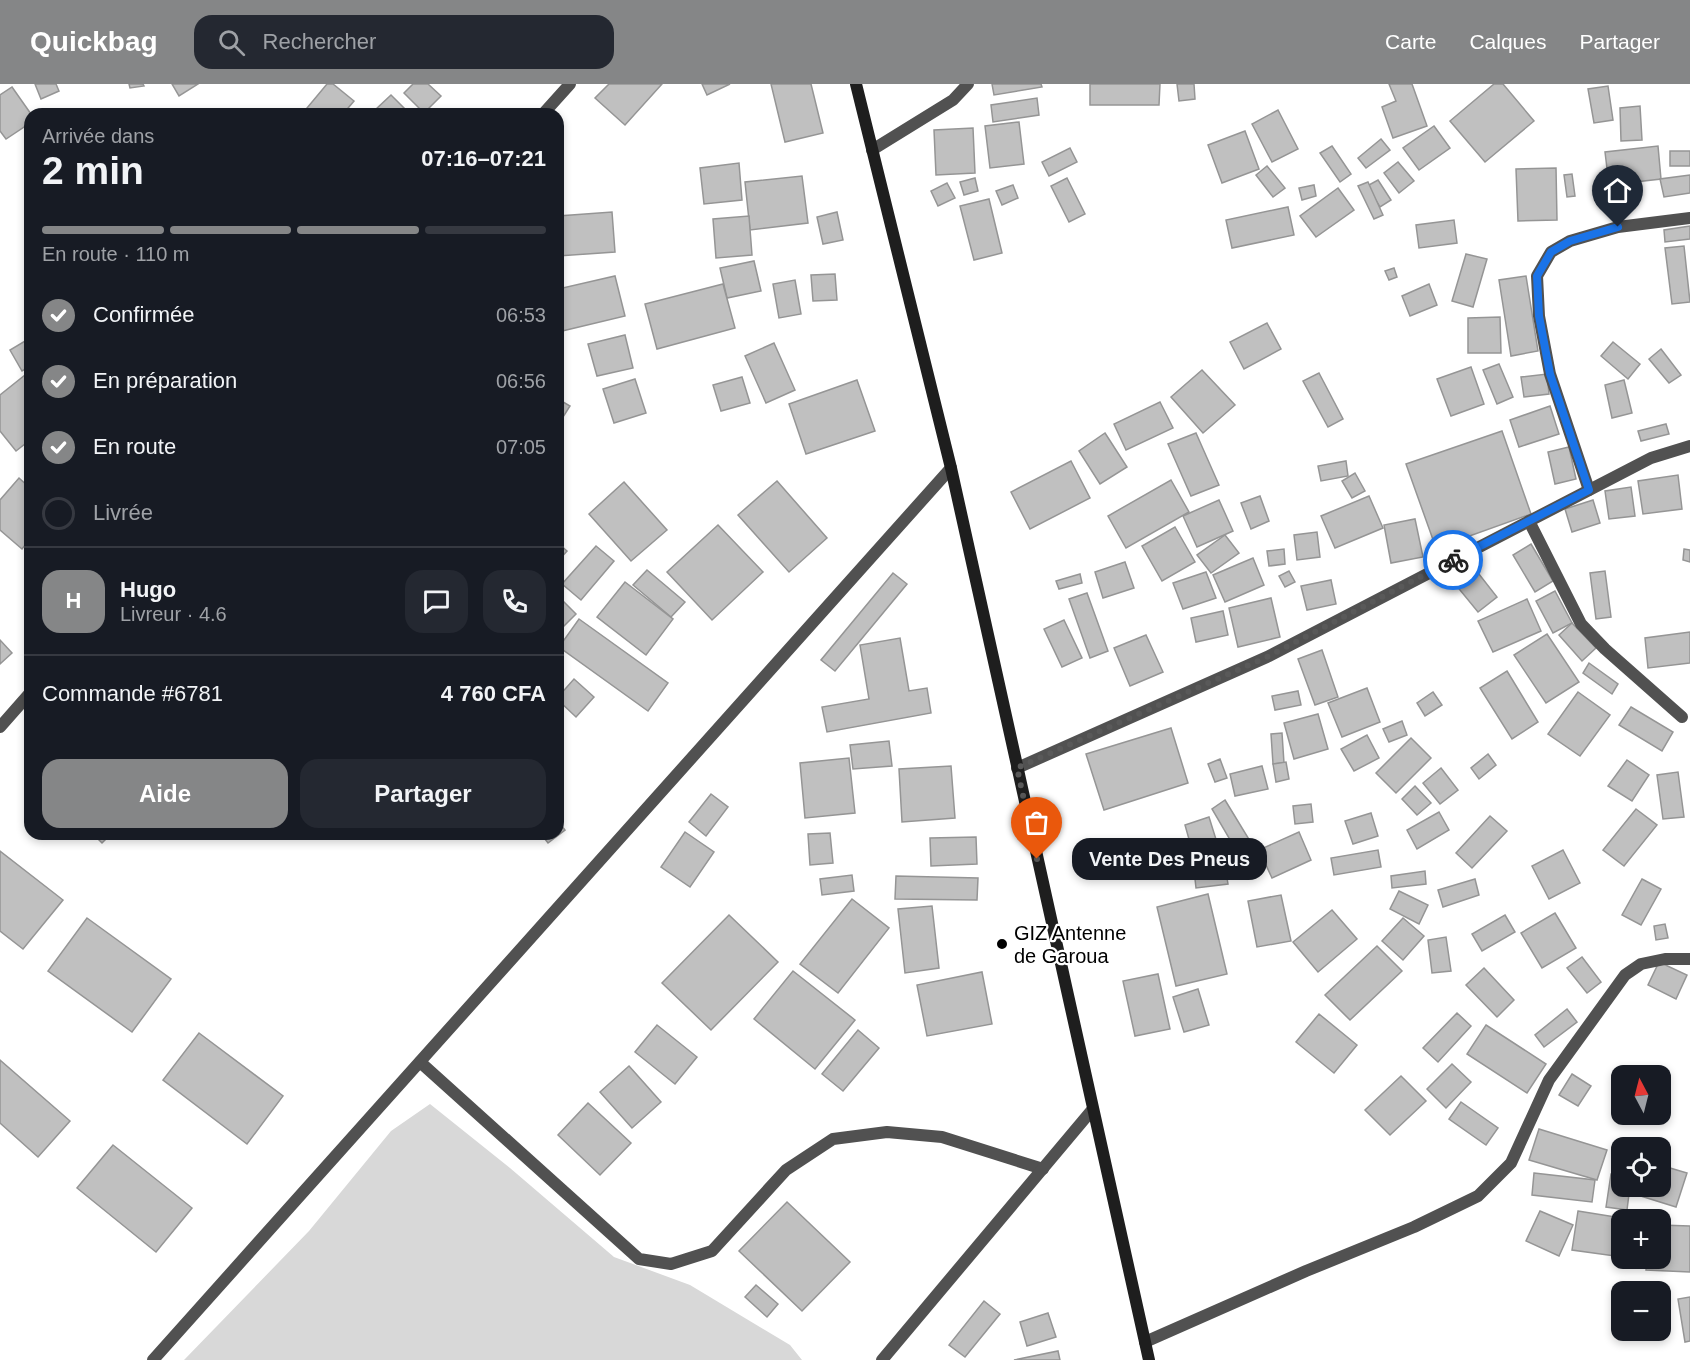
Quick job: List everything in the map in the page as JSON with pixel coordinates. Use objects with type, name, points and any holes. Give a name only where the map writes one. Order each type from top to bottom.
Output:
[{"type":"street","points":[[548,108],[570,84]]},
{"type":"street","points":[[856,84],[951,468],[1149,1360]]},
{"type":"street","points":[[872,150],[952,100],[968,84]]},
{"type":"street","points":[[1589,490],[1550,374],[1539,316],[1537,276],[1551,252],[1570,241],[1618,227],[1690,218]]},
{"type":"street","points":[[1017,768],[1267,657],[1652,458],[1690,446]]},
{"type":"street","points":[[153,1360],[951,468]]},
{"type":"street","points":[[1529,521],[1581,624],[1605,650],[1682,717]]},
{"type":"street","points":[[0,727],[24,700]]},
{"type":"street","points":[[1145,1342],[1306,1271],[1414,1227],[1478,1196],[1511,1163],[1549,1080],[1625,975],[1641,964],[1665,959],[1690,959]]},
{"type":"street","points":[[420,1062],[639,1259],[671,1264],[712,1251],[786,1170],[833,1139],[887,1132],[942,1137],[1043,1169]]},
{"type":"street","points":[[882,1360],[1092,1110]]},
{"type":"shaded area","points":[[430,1104],[510,1168],[614,1257],[690,1285],[790,1345],[802,1360],[184,1360],[309,1231],[391,1131]]},
{"type":"building","points":[[35,84],[56,84],[59,91],[41,99]]},
{"type":"building","points":[[129,84],[143,84],[144,86],[130,88]]},
{"type":"building","points":[[172,84],[198,84],[179,96]]},
{"type":"building","points":[[327,84],[333,84],[354,101],[348,108],[307,108]]},
{"type":"building","points":[[413,84],[428,84],[441,96],[429,108],[419,108],[404,93]]},
{"type":"building","points":[[609,84],[662,84],[625,125],[595,98]]},
{"type":"building","points":[[702,84],[730,84],[707,95]]},
{"type":"building","points":[[771,84],[811,84],[823,133],[785,142]]},
{"type":"building","points":[[992,84],[1041,84],[1042,87],[994,95]]},
{"type":"building","points":[[1090,84],[1160,84],[1159,105],[1090,105]]},
{"type":"building","points":[[1177,84],[1194,84],[1195,99],[1179,101]]},
{"type":"building","points":[[1389,84],[1412,84],[1427,126],[1393,138],[1382,107],[1396,101]]},
{"type":"building","points":[[1494,84],[1503,84],[1534,121],[1485,162],[1450,121]]},
{"type":"building","points":[[1608,86],[1613,120],[1594,123],[1588,89]]},
{"type":"building","points":[[12,87],[27,108],[24,108],[24,127],[6,139],[0,131],[0,95]]},
{"type":"building","points":[[391,95],[404,108],[377,108]]},
{"type":"building","points":[[1037,98],[1039,115],[993,122],[991,105]]},
{"type":"building","points":[[1640,106],[1642,140],[1621,141],[1620,108]]},
{"type":"building","points":[[1278,110],[1298,149],[1272,162],[1252,124]]},
{"type":"building","points":[[1019,122],[1024,164],[990,168],[985,126]]},
{"type":"building","points":[[1434,126],[1450,148],[1419,170],[1403,148]]},
{"type":"building","points":[[973,128],[975,173],[936,175],[934,130]]},
{"type":"building","points":[[1245,131],[1259,169],[1222,183],[1208,145]]},
{"type":"building","points":[[1381,139],[1390,150],[1366,168],[1358,158]]},
{"type":"building","points":[[1332,146],[1351,174],[1340,182],[1320,153]]},
{"type":"building","points":[[1658,146],[1661,179],[1609,185],[1605,152]]},
{"type":"building","points":[[1070,148],[1077,162],[1049,176],[1042,162]]},
{"type":"building","points":[[1670,151],[1690,151],[1690,166],[1670,166]]},
{"type":"building","points":[[1398,162],[1414,181],[1399,193],[1384,173]]},
{"type":"building","points":[[739,163],[742,200],[704,204],[700,168]]},
{"type":"building","points":[[1267,166],[1285,188],[1273,197],[1256,175]]},
{"type":"building","points":[[1556,168],[1557,220],[1518,221],[1516,169]]},
{"type":"building","points":[[1572,174],[1575,196],[1567,197],[1564,175]]},
{"type":"building","points":[[1690,175],[1690,193],[1664,197],[1660,179]]},
{"type":"building","points":[[802,176],[808,223],[750,230],[745,182]]},
{"type":"building","points":[[975,178],[978,191],[964,195],[960,182]]},
{"type":"building","points":[[1067,178],[1085,214],[1069,222],[1051,186]]},
{"type":"building","points":[[1378,180],[1391,200],[1380,207],[1367,186]]},
{"type":"building","points":[[1368,182],[1383,215],[1374,219],[1358,186]]},
{"type":"building","points":[[947,183],[955,198],[938,206],[931,191]]},
{"type":"building","points":[[1013,185],[1018,198],[1002,205],[996,191]]},
{"type":"building","points":[[1314,185],[1316,196],[1302,200],[1299,188]]},
{"type":"building","points":[[1338,188],[1354,210],[1316,237],[1300,216]]},
{"type":"building","points":[[989,199],[1002,253],[974,260],[960,206]]},
{"type":"building","points":[[1288,207],[1294,235],[1232,248],[1226,220]]},
{"type":"building","points":[[612,212],[615,252],[564,256],[564,216]]},
{"type":"building","points":[[837,212],[843,240],[823,244],[817,217]]},
{"type":"building","points":[[749,216],[752,255],[716,258],[713,219]]},
{"type":"building","points":[[1454,220],[1457,243],[1419,248],[1416,225]]},
{"type":"building","points":[[1690,226],[1690,239],[1665,242],[1664,230]]},
{"type":"building","points":[[1684,246],[1690,302],[1672,304],[1665,248]]},
{"type":"building","points":[[1466,254],[1487,259],[1473,307],[1452,301]]},
{"type":"building","points":[[754,261],[761,291],[727,298],[720,268]]},
{"type":"building","points":[[1394,268],[1397,277],[1389,280],[1385,271]]},
{"type":"building","points":[[835,274],[837,300],[813,301],[811,275]]},
{"type":"building","points":[[615,276],[625,316],[564,331],[564,288]]},
{"type":"building","points":[[1526,276],[1538,351],[1511,356],[1499,280]]},
{"type":"building","points":[[795,280],[801,314],[779,318],[773,284]]},
{"type":"building","points":[[723,284],[735,328],[657,349],[645,304]]},
{"type":"building","points":[[1429,284],[1437,305],[1410,316],[1402,296]]},
{"type":"building","points":[[1500,317],[1501,353],[1468,353],[1468,318]]},
{"type":"building","points":[[1267,323],[1281,349],[1244,369],[1230,342]]},
{"type":"building","points":[[625,335],[633,368],[597,376],[588,344]]},
{"type":"building","points":[[24,342],[24,370],[22,371],[10,350]]},
{"type":"building","points":[[1613,342],[1640,364],[1628,379],[1601,356]]},
{"type":"building","points":[[774,343],[795,390],[766,403],[745,356]]},
{"type":"building","points":[[1661,349],[1681,375],[1669,383],[1649,359]]},
{"type":"building","points":[[1499,364],[1513,397],[1497,404],[1483,370]]},
{"type":"building","points":[[1471,367],[1484,404],[1451,416],[1437,379]]},
{"type":"building","points":[[1202,370],[1235,405],[1203,433],[1171,397]]},
{"type":"building","points":[[1319,373],[1343,419],[1328,427],[1303,381]]},
{"type":"building","points":[[1547,374],[1549,394],[1524,397],[1521,377]]},
{"type":"building","points":[[24,376],[24,445],[16,451],[0,431],[0,395]]},
{"type":"building","points":[[742,377],[750,403],[721,411],[713,385]]},
{"type":"building","points":[[635,379],[646,413],[614,423],[603,389]]},
{"type":"building","points":[[857,380],[875,431],[806,454],[789,404]]},
{"type":"building","points":[[1624,380],[1632,413],[1612,418],[1605,385]]},
{"type":"building","points":[[564,402],[570,406],[564,416]]},
{"type":"building","points":[[1160,402],[1173,428],[1126,450],[1114,424]]},
{"type":"building","points":[[1550,406],[1559,434],[1519,447],[1510,420]]},
{"type":"building","points":[[1666,424],[1669,434],[1641,441],[1638,431]]},
{"type":"building","points":[[1502,431],[1531,514],[1436,548],[1406,464]]},
{"type":"building","points":[[1105,433],[1127,467],[1100,484],[1079,451]]},
{"type":"building","points":[[1196,433],[1219,485],[1191,496],[1168,444]]},
{"type":"building","points":[[1569,447],[1576,479],[1555,484],[1548,452]]},
{"type":"building","points":[[1071,461],[1090,498],[1030,529],[1011,492]]},
{"type":"building","points":[[1346,461],[1348,476],[1321,481],[1318,466]]},
{"type":"building","points":[[1355,473],[1365,491],[1352,498],[1342,481]]},
{"type":"building","points":[[1678,475],[1682,509],[1643,514],[1638,481]]},
{"type":"building","points":[[19,478],[24,483],[24,546],[22,549],[0,530],[0,500]]},
{"type":"building","points":[[1171,480],[1189,512],[1126,548],[1108,516]]},
{"type":"building","points":[[777,481],[827,538],[789,572],[738,515]]},
{"type":"building","points":[[624,482],[667,530],[631,561],[589,514]]},
{"type":"building","points":[[1631,487],[1635,516],[1609,519],[1605,491]]},
{"type":"building","points":[[1260,496],[1269,521],[1251,529],[1241,503]]},
{"type":"building","points":[[1369,496],[1383,528],[1335,548],[1321,516]]},
{"type":"building","points":[[1219,500],[1233,531],[1197,547],[1183,516]]},
{"type":"building","points":[[1593,500],[1600,523],[1572,532],[1565,509]]},
{"type":"building","points":[[1415,519],[1423,557],[1391,563],[1384,525]]},
{"type":"building","points":[[718,525],[763,572],[712,620],[667,572]]},
{"type":"building","points":[[1175,527],[1195,562],[1162,581],[1142,546]]},
{"type":"building","points":[[1317,532],[1320,557],[1297,560],[1294,535]]},
{"type":"building","points":[[1225,535],[1239,553],[1211,573],[1197,555]]},
{"type":"building","points":[[1531,544],[1553,581],[1535,592],[1513,555]]},
{"type":"building","points":[[596,546],[614,561],[581,600],[564,586],[564,582]]},
{"type":"building","points":[[1284,549],[1285,564],[1269,566],[1267,551]]},
{"type":"building","points":[[1684,549],[1690,550],[1690,562],[1683,560]]},
{"type":"building","points":[[1253,558],[1264,585],[1225,602],[1213,575]]},
{"type":"building","points":[[1125,562],[1134,588],[1103,598],[1095,572]]},
{"type":"building","points":[[1475,569],[1497,597],[1478,612],[1455,584]]},
{"type":"building","points":[[647,570],[685,602],[671,617],[633,585]]},
{"type":"building","points":[[1289,571],[1295,582],[1285,587],[1279,576]]},
{"type":"building","points":[[1605,571],[1611,617],[1596,619],[1590,573]]},
{"type":"building","points":[[1206,572],[1216,598],[1183,609],[1173,583]]},
{"type":"building","points":[[893,573],[907,584],[835,671],[821,660]]},
{"type":"building","points":[[1080,574],[1082,583],[1059,589],[1056,581]]},
{"type":"building","points":[[1331,580],[1336,604],[1307,610],[1301,586]]},
{"type":"building","points":[[625,582],[673,619],[646,655],[597,617]]},
{"type":"building","points":[[1555,591],[1572,623],[1553,633],[1536,601]]},
{"type":"building","points":[[1087,593],[1108,651],[1090,658],[1069,599]]},
{"type":"building","points":[[1271,598],[1280,637],[1238,647],[1229,608]]},
{"type":"building","points":[[1527,599],[1541,631],[1493,652],[1478,621]]},
{"type":"building","points":[[564,602],[576,614],[564,626]]},
{"type":"building","points":[[1223,611],[1228,635],[1196,642],[1191,618]]},
{"type":"building","points":[[579,619],[668,683],[648,711],[564,651],[564,640]]},
{"type":"building","points":[[1064,620],[1082,658],[1062,667],[1044,629]]},
{"type":"building","points":[[1572,623],[1596,648],[1582,661],[1559,635]]},
{"type":"building","points":[[1690,632],[1690,663],[1648,668],[1645,638]]},
{"type":"building","points":[[1547,634],[1579,682],[1546,703],[1514,655]]},
{"type":"building","points":[[1146,635],[1163,672],[1130,686],[1114,648]]},
{"type":"building","points":[[900,638],[909,691],[927,688],[931,713],[827,732],[822,707],[869,699],[860,645]]},
{"type":"building","points":[[0,640],[12,653],[0,664]]},
{"type":"building","points":[[1322,650],[1338,697],[1315,705],[1298,659]]},
{"type":"building","points":[[1589,663],[1618,684],[1612,694],[1583,673]]},
{"type":"building","points":[[1507,671],[1538,722],[1512,739],[1480,688]]},
{"type":"building","points":[[574,679],[594,697],[576,717],[564,706],[564,690]]},
{"type":"building","points":[[1367,688],[1380,722],[1342,737],[1328,703]]},
{"type":"building","points":[[1298,691],[1301,705],[1275,710],[1272,696]]},
{"type":"building","points":[[1433,692],[1442,705],[1425,716],[1417,703]]},
{"type":"building","points":[[1578,692],[1610,715],[1580,756],[1548,734]]},
{"type":"building","points":[[1631,707],[1673,732],[1662,751],[1619,725]]},
{"type":"building","points":[[1318,714],[1328,749],[1294,759],[1284,723]]},
{"type":"building","points":[[1402,721],[1407,735],[1389,742],[1383,729]]},
{"type":"building","points":[[1171,728],[1188,783],[1104,810],[1086,754]]},
{"type":"building","points":[[1282,733],[1284,763],[1273,764],[1271,734]]},
{"type":"building","points":[[1367,735],[1379,758],[1354,771],[1341,749]]},
{"type":"building","points":[[1411,738],[1431,758],[1396,793],[1376,773]]},
{"type":"building","points":[[889,741],[892,766],[853,769],[850,745]]},
{"type":"building","points":[[1488,754],[1496,765],[1479,779],[1471,768]]},
{"type":"building","points":[[849,758],[855,813],[805,818],[800,763]]},
{"type":"building","points":[[1220,759],[1227,778],[1215,782],[1208,764]]},
{"type":"building","points":[[1627,760],[1649,775],[1632,801],[1608,786]]},
{"type":"building","points":[[1286,762],[1289,779],[1276,782],[1273,764]]},
{"type":"building","points":[[951,766],[955,818],[902,822],[899,769]]},
{"type":"building","points":[[1262,766],[1268,789],[1235,796],[1230,774]]},
{"type":"building","points":[[1441,768],[1458,790],[1440,804],[1423,783]]},
{"type":"building","points":[[1678,772],[1684,817],[1663,819],[1657,775]]},
{"type":"building","points":[[1415,786],[1431,803],[1417,815],[1402,799]]},
{"type":"building","points":[[711,794],[728,807],[706,836],[689,822]]},
{"type":"building","points":[[1225,800],[1250,841],[1236,850],[1212,809]]},
{"type":"building","points":[[1311,804],[1313,822],[1295,824],[1293,806]]},
{"type":"building","points":[[1636,809],[1657,825],[1624,866],[1603,850]]},
{"type":"building","points":[[1439,812],[1449,830],[1417,849],[1407,830]]},
{"type":"building","points":[[1371,813],[1378,836],[1353,844],[1345,821]]},
{"type":"building","points":[[1490,816],[1507,831],[1472,868],[1456,853]]},
{"type":"building","points":[[1209,817],[1219,849],[1194,857],[1185,825]]},
{"type":"building","points":[[685,832],[714,852],[690,887],[661,867]]},
{"type":"building","points":[[1299,832],[1311,860],[1272,878],[1259,850]]},
{"type":"building","points":[[830,833],[833,863],[810,865],[808,834]]},
{"type":"building","points":[[976,837],[977,864],[931,866],[930,838]]},
{"type":"building","points":[[1378,850],[1381,867],[1334,875],[1331,858]]},
{"type":"building","points":[[1563,850],[1580,883],[1549,899],[1532,866]]},
{"type":"building","points":[[0,851],[63,900],[23,949],[0,931]]},
{"type":"building","points":[[1225,866],[1228,884],[1196,888],[1194,870]]},
{"type":"building","points":[[1425,871],[1426,884],[1392,888],[1391,876]]},
{"type":"building","points":[[852,875],[854,891],[822,895],[820,879]]},
{"type":"building","points":[[896,876],[978,878],[977,900],[895,899]]},
{"type":"building","points":[[1475,879],[1479,895],[1443,907],[1438,890]]},
{"type":"building","points":[[1642,879],[1661,889],[1641,925],[1622,915]]},
{"type":"building","points":[[1399,891],[1428,905],[1419,924],[1390,909]]},
{"type":"building","points":[[1208,894],[1227,974],[1176,986],[1157,907]]},
{"type":"building","points":[[1281,895],[1291,941],[1257,947],[1248,901]]},
{"type":"building","points":[[852,899],[889,928],[838,993],[800,964]]},
{"type":"building","points":[[932,906],[939,968],[905,973],[898,909]]},
{"type":"building","points":[[1332,910],[1357,939],[1318,972],[1293,942]]},
{"type":"building","points":[[1555,913],[1576,948],[1542,968],[1521,933]]},
{"type":"building","points":[[729,915],[778,962],[711,1030],[662,983]]},
{"type":"building","points":[[1505,915],[1515,932],[1482,951],[1472,934]]},
{"type":"building","points":[[87,918],[171,979],[132,1032],[48,971]]},
{"type":"building","points":[[1403,918],[1424,936],[1403,960],[1382,941]]},
{"type":"building","points":[[1665,924],[1668,938],[1656,940],[1654,926]]},
{"type":"building","points":[[1446,937],[1451,971],[1432,973],[1428,940]]},
{"type":"building","points":[[1377,946],[1402,971],[1350,1020],[1325,995]]},
{"type":"building","points":[[1582,957],[1601,982],[1587,993],[1567,968]]},
{"type":"building","points":[[1659,962],[1687,975],[1676,999],[1648,985]]},
{"type":"building","points":[[1484,968],[1514,1000],[1497,1017],[1466,985]]},
{"type":"building","points":[[793,971],[855,1020],[815,1069],[754,1019]]},
{"type":"building","points":[[982,972],[992,1024],[927,1036],[917,985]]},
{"type":"building","points":[[1158,974],[1170,1029],[1135,1036],[1123,981]]},
{"type":"building","points":[[1198,989],[1209,1025],[1184,1032],[1173,997]]},
{"type":"building","points":[[1567,1009],[1577,1022],[1544,1047],[1535,1035]]},
{"type":"building","points":[[1457,1013],[1471,1026],[1438,1062],[1423,1048]]},
{"type":"building","points":[[1319,1014],[1357,1045],[1334,1073],[1296,1042]]},
{"type":"building","points":[[657,1025],[697,1057],[675,1084],[635,1052]]},
{"type":"building","points":[[1486,1025],[1546,1064],[1527,1093],[1467,1054]]},
{"type":"building","points":[[858,1030],[879,1048],[843,1091],[822,1074]]},
{"type":"building","points":[[199,1033],[283,1096],[247,1144],[163,1080]]},
{"type":"building","points":[[0,1060],[70,1121],[38,1157],[0,1123]]},
{"type":"building","points":[[1452,1064],[1471,1082],[1446,1108],[1427,1089]]},
{"type":"building","points":[[629,1066],[661,1102],[632,1128],[600,1092]]},
{"type":"building","points":[[1572,1074],[1591,1086],[1578,1106],[1559,1095]]},
{"type":"building","points":[[1401,1076],[1426,1101],[1390,1135],[1365,1110]]},
{"type":"building","points":[[1461,1102],[1498,1128],[1486,1145],[1449,1119]]},
{"type":"building","points":[[588,1103],[631,1143],[600,1175],[558,1135]]},
{"type":"building","points":[[1539,1129],[1607,1150],[1597,1180],[1529,1160]]},
{"type":"building","points":[[113,1145],[192,1208],[156,1252],[77,1188]]},
{"type":"building","points":[[1671,1168],[1687,1173],[1676,1207],[1644,1197],[1671,1197]]},
{"type":"building","points":[[1534,1173],[1595,1180],[1592,1202],[1532,1195]]},
{"type":"building","points":[[1611,1174],[1611,1197],[1629,1197],[1627,1209],[1606,1207]]},
{"type":"building","points":[[787,1202],[850,1262],[802,1311],[739,1251]]},
{"type":"building","points":[[1540,1211],[1573,1225],[1559,1256],[1526,1241]]},
{"type":"building","points":[[1578,1211],[1611,1216],[1611,1255],[1572,1250]]},
{"type":"building","points":[[1671,1225],[1690,1226],[1690,1272],[1646,1270],[1671,1269]]},
{"type":"building","points":[[756,1285],[778,1304],[767,1317],[745,1297]]},
{"type":"building","points":[[1690,1297],[1690,1341],[1685,1342],[1678,1299]]},
{"type":"building","points":[[984,1301],[1000,1314],[965,1357],[949,1345]]},
{"type":"building","points":[[1048,1313],[1056,1337],[1027,1346],[1020,1322]]},
{"type":"building","points":[[1058,1351],[1060,1360],[1014,1360]]},
{"type":"way so far","points":[[1037,859],[1017,768],[1267,657],[1453,560]]},
{"type":"place","name":"Vente Des Pneus","points":[[1037,859]]},
{"type":"place","name":"GIZ Antenne de Garoua","points":[[1002,944]]},
{"type":"route","points":[[1453,560],[1589,490],[1550,374],[1539,316],[1537,276],[1551,252],[1570,241],[1618,227]]}]
